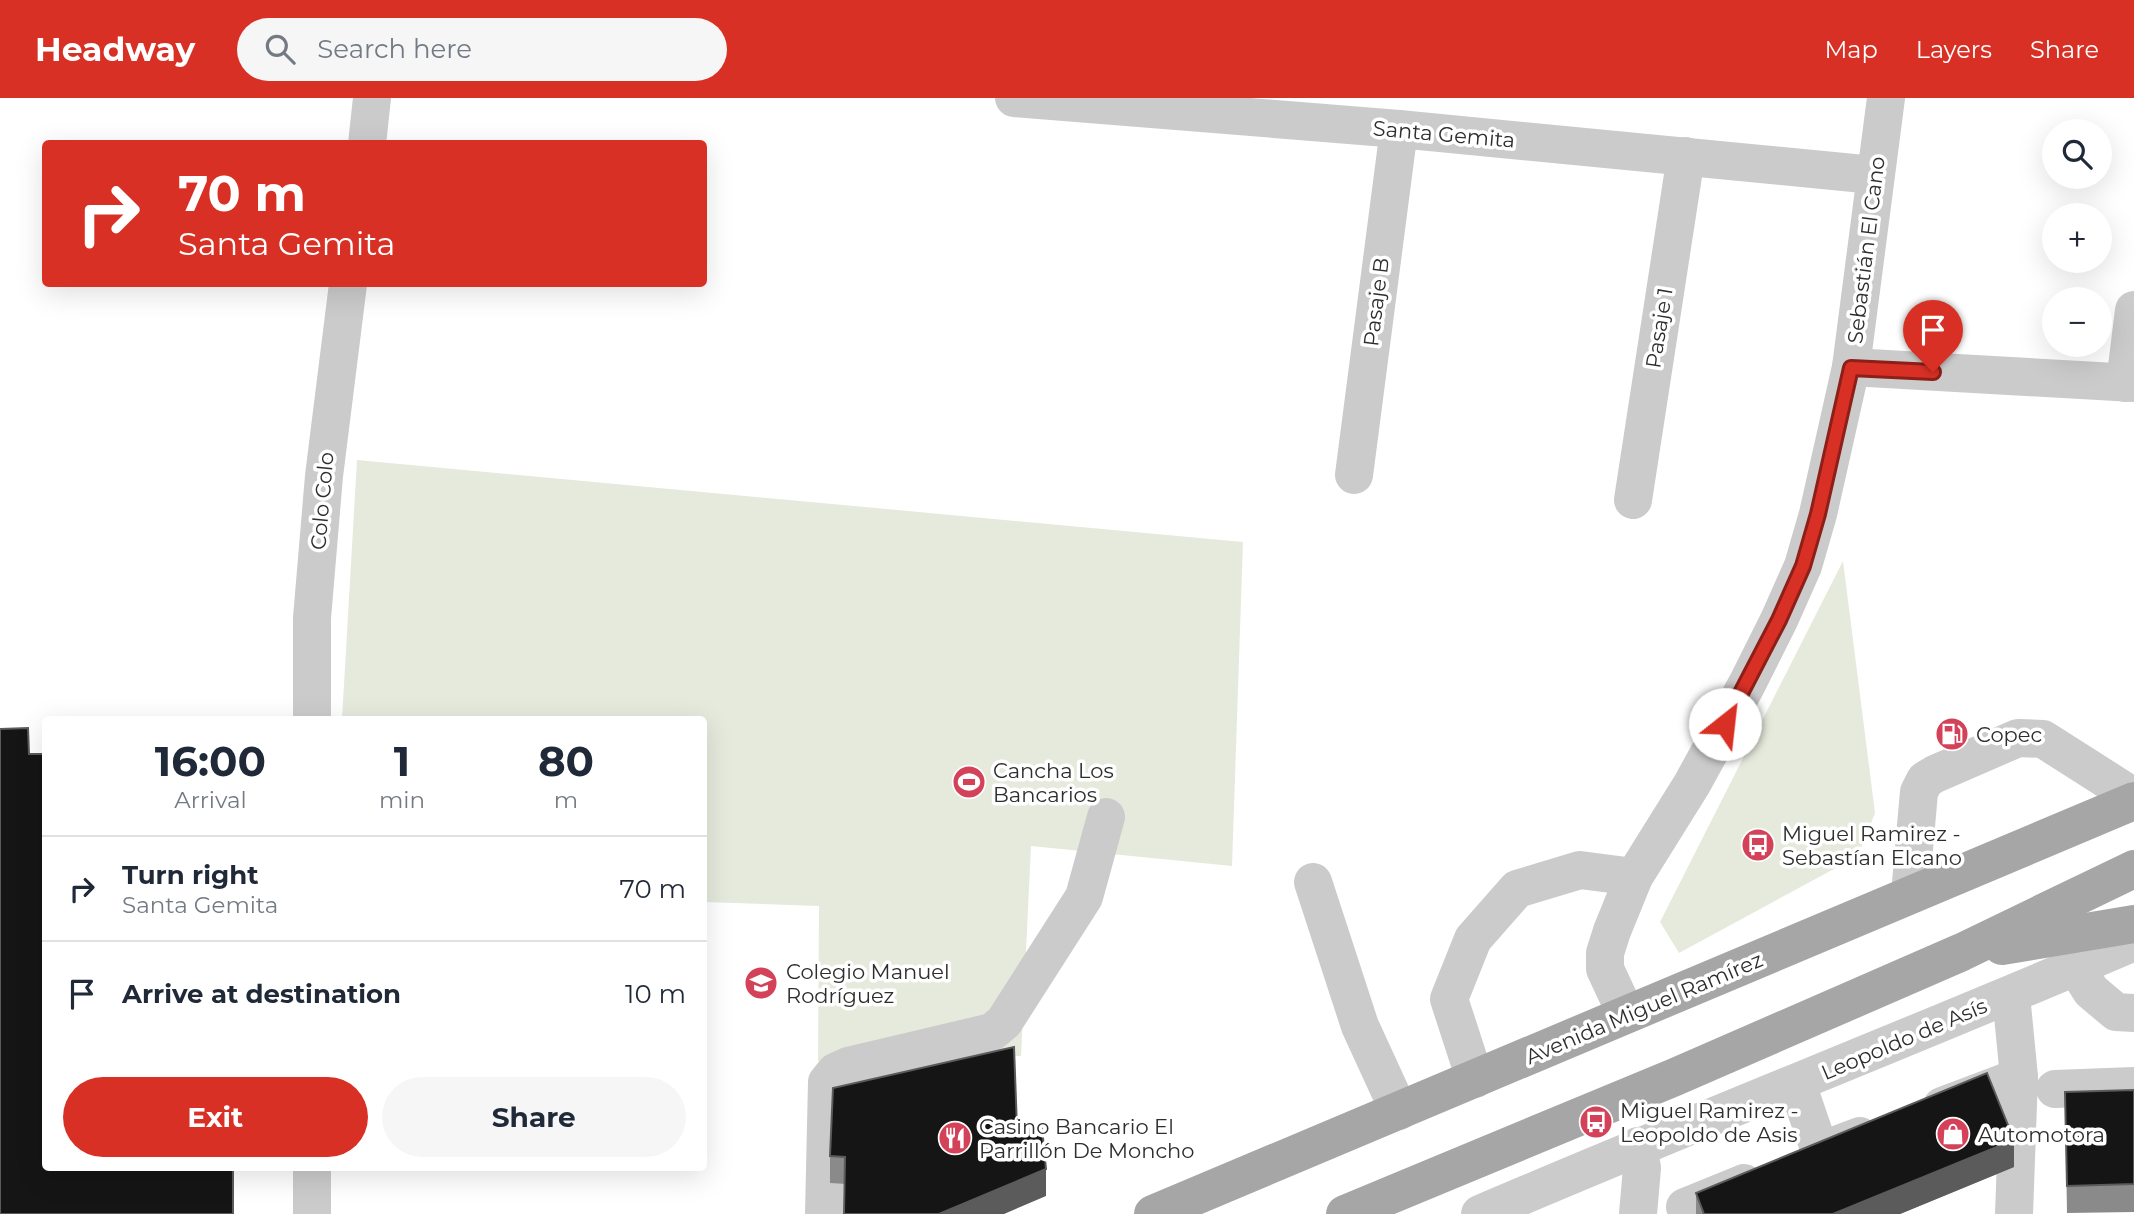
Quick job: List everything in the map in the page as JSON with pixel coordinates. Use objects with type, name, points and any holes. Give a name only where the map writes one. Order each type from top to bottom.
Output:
[{"type":"main road","name":"Avenida Miguel Ramírez","points":[[1153,1214],[1814,937],[2134,799]]},
{"type":"main road","points":[[1345,1214],[1675,1077],[1962,952],[2134,869]]},
{"type":"main road","points":[[1962,952],[2134,924]]},
{"type":"street","points":[[367,140],[372,98]]},
{"type":"street","name":"Santa Gemita","points":[[1014,98],[1258,108],[1399,129],[1874,175]]},
{"type":"street","name":"Sebastián El Cano","points":[[1626,1014],[1605,969],[1605,953],[1612,931],[1634,877],[1692,783],[1779,620],[1803,566],[1818,514],[1851,368],[1886,98]]},
{"type":"street","name":"Pasaje B","points":[[1354,475],[1399,129]]},
{"type":"street","name":"Pasaje 1","points":[[1633,500],[1686,156]]},
{"type":"street","name":"Colo Colo","points":[[312,716],[312,618],[324,476],[348,287]]},
{"type":"street","points":[[1851,368],[2130,383],[2134,310]]},
{"type":"street","points":[[1910,894],[1919,792],[1925,780],[2018,738],[2043,739],[2134,799]]},
{"type":"street","points":[[824,1214],[827,1082],[835,1072],[849,1066],[992,1032],[1004,1022],[1084,897],[1106,817]]},
{"type":"street","points":[[1475,1079],[1449,999],[1473,939],[1517,889],[1580,870],[1634,877]]},
{"type":"street","points":[[1313,882],[1360,1026],[1399,1111]]},
{"type":"street","name":"Leopoldo de Asís","points":[[1480,1214],[2134,942]]},
{"type":"street","points":[[2076,967],[2091,991],[2116,1012],[2134,1013]]},
{"type":"street","points":[[2011,995],[2019,1077],[2014,1214]]},
{"type":"street","points":[[1685,1208],[1820,1151],[2019,1077]]},
{"type":"street","points":[[1797,1084],[1820,1151]]},
{"type":"street","points":[[2055,1089],[2134,1086]]},
{"type":"street","points":[[1638,1214],[1642,1168],[1639,1146]]},
{"type":"street","points":[[312,1171],[312,1214]]},
{"type":"shaded area","name":"Cancha Los Bancarios","points":[[357,460],[1243,542],[1232,866],[1031,846],[1021,1056],[818,1061],[819,906],[707,902],[707,716],[342,716]]},
{"type":"shaded area","points":[[1843,561],[1875,813],[1858,856],[1679,953],[1660,922]]},
{"type":"building","points":[[28,728],[29,754],[42,754],[42,1171],[233,1171],[233,1214],[0,1214],[0,729]]},
{"type":"building","points":[[1014,1047],[1017,1128],[1042,1127],[1046,1169],[939,1214],[844,1214],[845,1157],[830,1156],[833,1088]]},
{"type":"building","points":[[1987,1073],[2014,1140],[1833,1214],[1704,1214],[1696,1193]]},
{"type":"building","points":[[2134,1090],[2134,1184],[2067,1186],[2065,1092]]},
{"type":"place","name":"Copec","points":[[1952,734]]},
{"type":"place","name":"Cancha Los Bancarios","points":[[969,782]]},
{"type":"place","name":"Miguel Ramirez - Sebastían Elcano","points":[[1758,845]]},
{"type":"place","name":"Colegio Manuel Rodríguez","points":[[761,983]]},
{"type":"place","name":"Miguel Ramirez - Leopoldo de Asis","points":[[1596,1122]]},
{"type":"place","name":"Automotora","points":[[1953,1134]]},
{"type":"place","name":"Casino Bancario El Parrillón De Moncho","points":[[955,1138]]},
{"type":"route","points":[[1725,724],[1779,620],[1803,566],[1818,514],[1851,368],[1933,372]]}]
